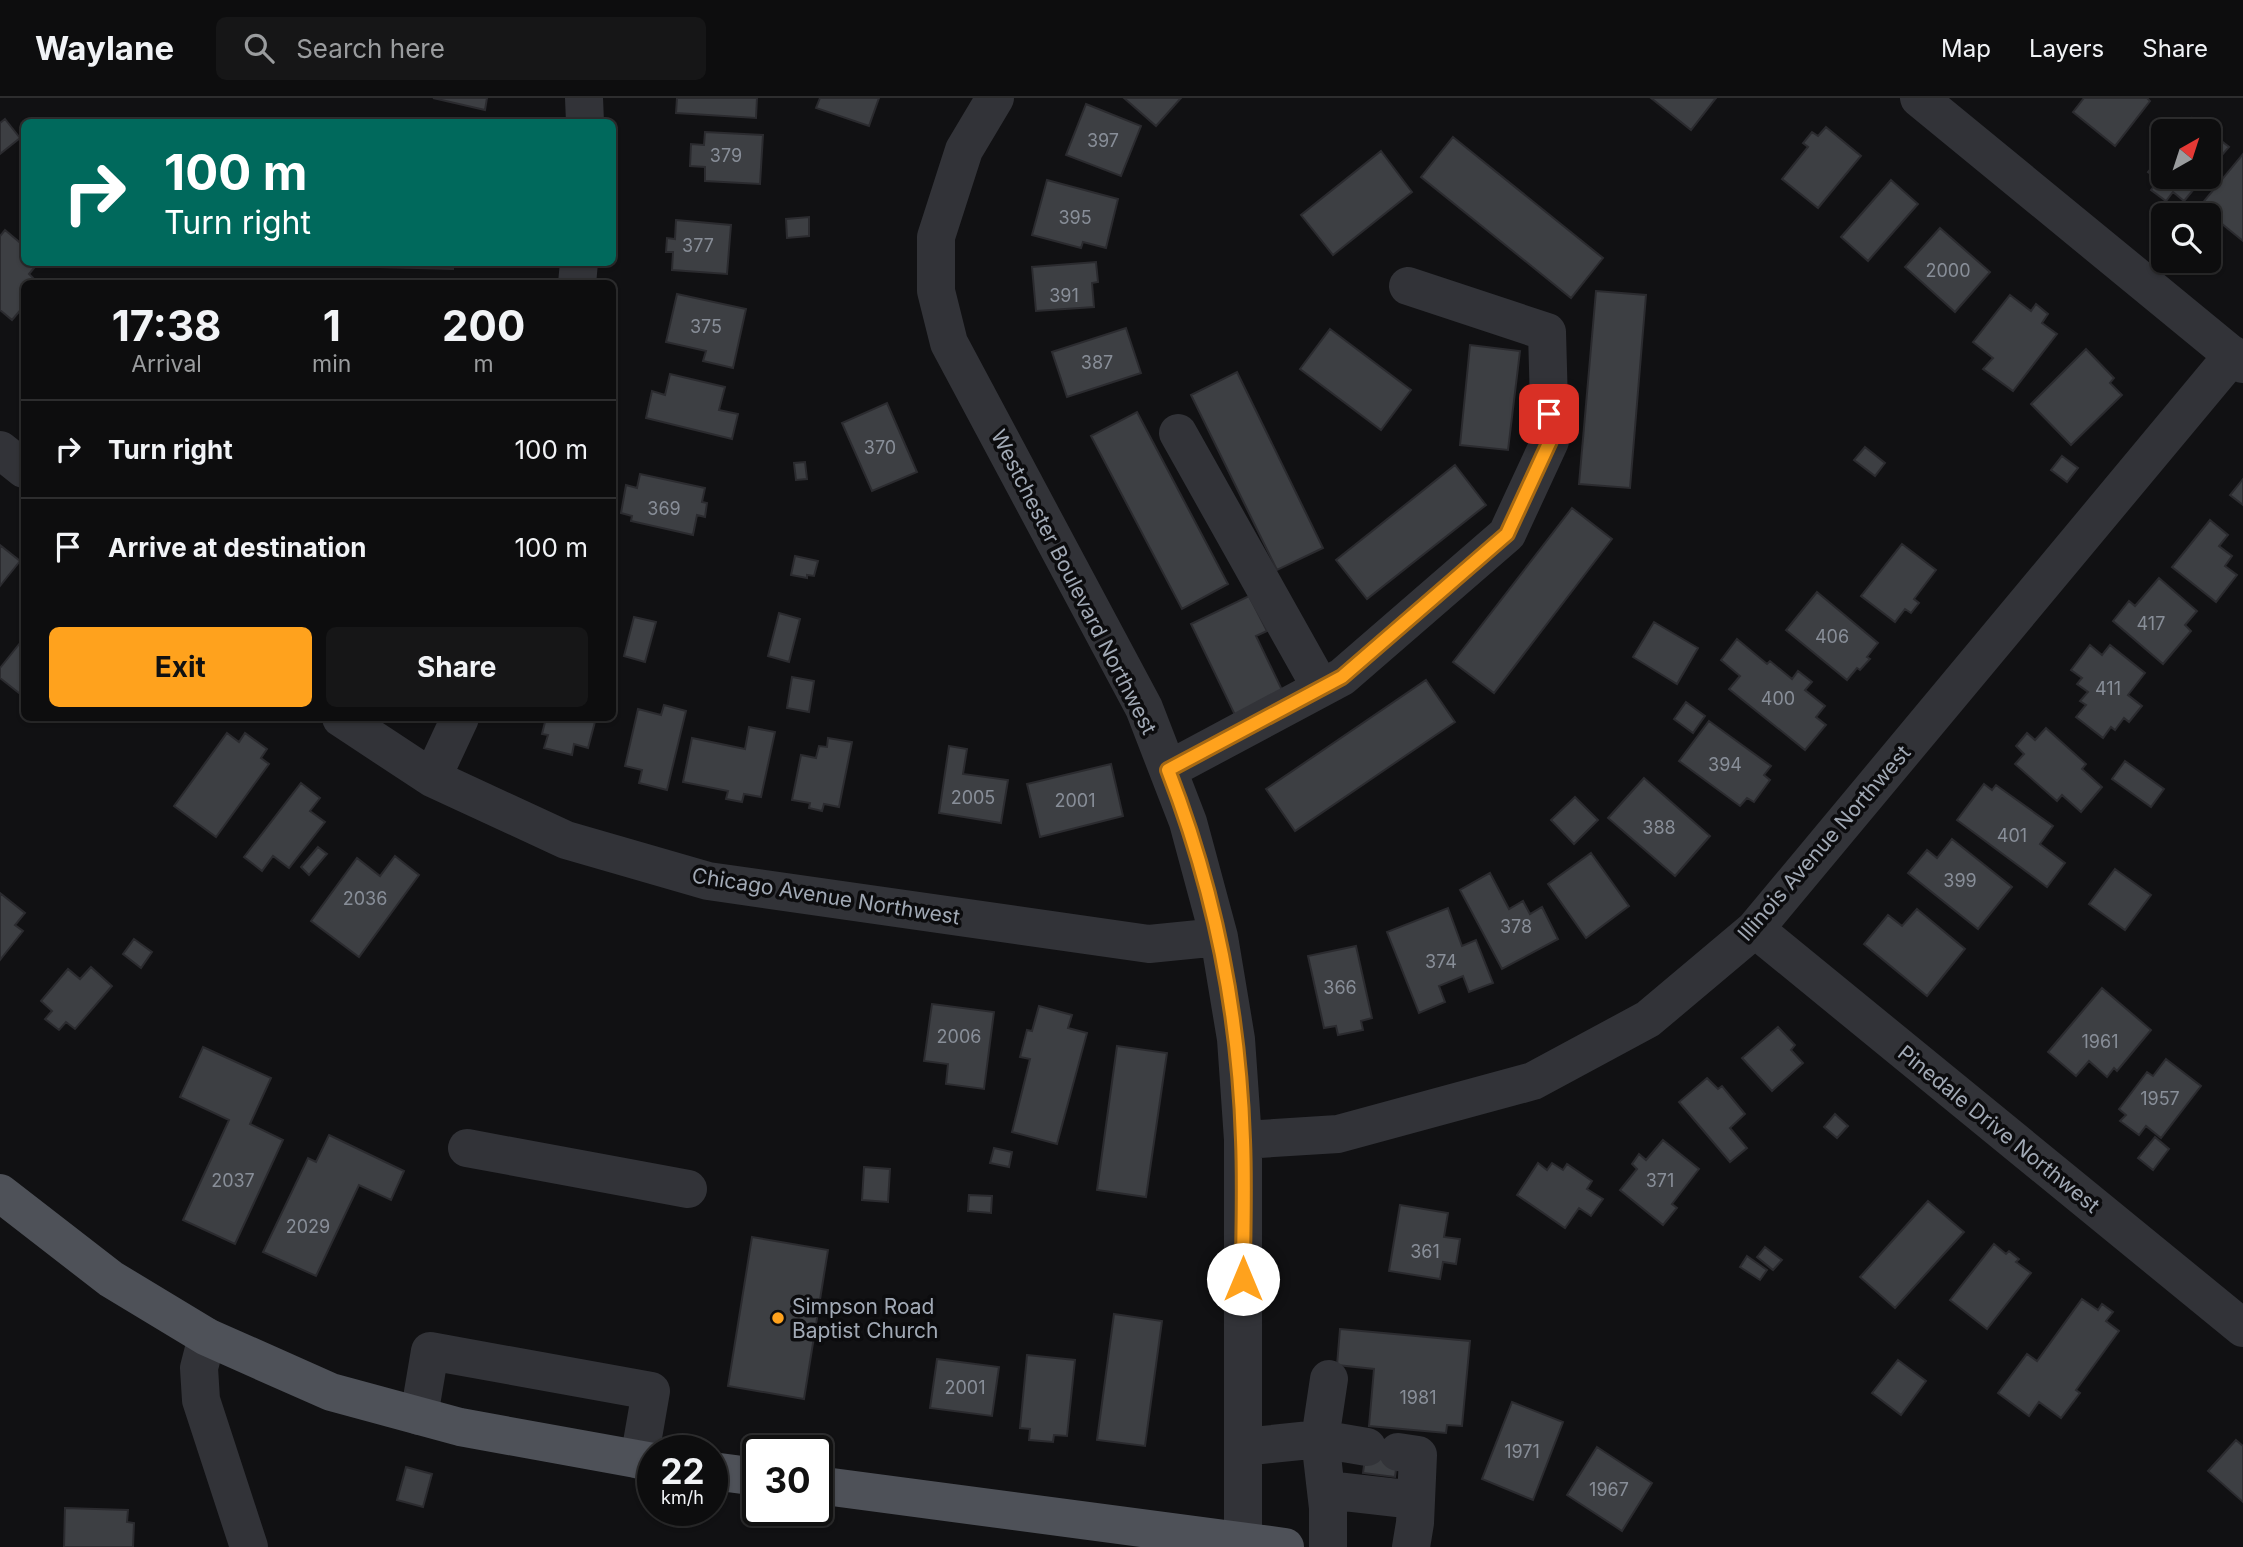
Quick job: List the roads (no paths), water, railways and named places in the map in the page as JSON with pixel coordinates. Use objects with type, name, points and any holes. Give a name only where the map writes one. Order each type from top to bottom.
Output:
[{"type":"main road","points":[[2,1198],[111,1279],[207,1337],[331,1392],[460,1427],[637,1459]]},
{"type":"main road","points":[[833,1487],[1285,1547]]},
{"type":"street","points":[[584,98],[584,119]]},
{"type":"street","name":"Westchester Boulevard Northwest","points":[[996,98],[964,150],[936,237],[936,291],[949,342],[1144,708],[1188,821],[1219,937],[1236,1039],[1243,1140],[1242,1541]]},
{"type":"street","points":[[1919,98],[2238,359]]},
{"type":"street","points":[[1168,770],[1342,677],[1507,534],[1550,441],[1547,332],[1408,286]]},
{"type":"street","name":"Illinois Avenue Northwest","points":[[1243,1140],[1338,1134],[1533,1081],[1648,1019],[1755,929],[2238,359]]},
{"type":"street","points":[[1178,433],[1321,688]]},
{"type":"street","points":[[0,450],[21,467]]},
{"type":"street","name":"Chicago Avenue Northwest","points":[[346,721],[432,778],[566,841],[708,881],[1149,944],[1219,937]]},
{"type":"street","points":[[432,778],[459,721]]},
{"type":"street","name":"Pinedale Drive Northwest","points":[[1755,929],[2243,1328]]},
{"type":"street","points":[[467,1148],[688,1189]]},
{"type":"street","points":[[207,1337],[199,1368],[201,1400],[249,1547]]},
{"type":"street","points":[[419,1416],[430,1350],[651,1391],[648,1435]]},
{"type":"street","points":[[1328,1547],[1327,1490],[1320,1439],[1329,1380]]},
{"type":"street","points":[[1243,1447],[1320,1439],[1418,1455],[1415,1523],[1411,1547]]},
{"type":"street","points":[[1327,1490],[1415,1500]]},
{"type":"place","name":"Simpson Road Baptist Church","points":[[778,1318]]}]
